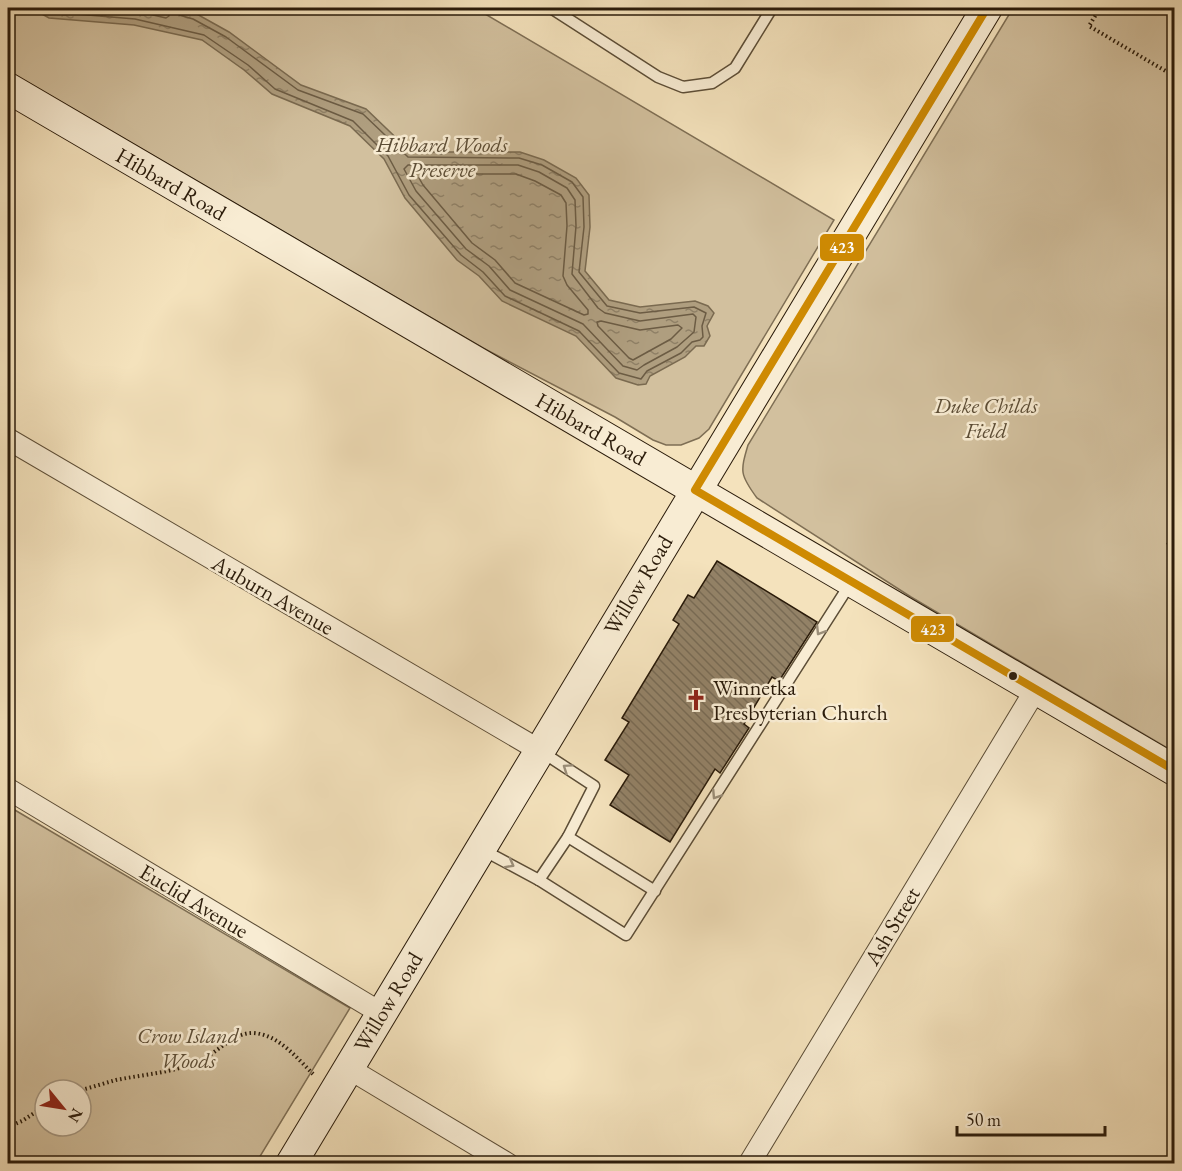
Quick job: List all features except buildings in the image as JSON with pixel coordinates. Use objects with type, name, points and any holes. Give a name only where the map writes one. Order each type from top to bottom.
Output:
[{"type":"main road","name":"Willow Road","points":[[291,1164],[987,8]]},
{"type":"main road","name":"Hibbard Road","points":[[8,88],[1174,770]]},
{"type":"street","name":"Auburn Avenue","points":[[8,439],[539,750]]},
{"type":"street","name":"Ash Street","points":[[749,1164],[1036,689]]},
{"type":"street","name":"Euclid Avenue","points":[[8,789],[381,1013]]},
{"type":"street","points":[[348,1068],[508,1164]]},
{"type":"lane","points":[[551,8],[658,77],[683,87],[712,83],[735,68],[772,8]]},
{"type":"lane","points":[[480,848],[539,880],[626,935],[851,581]]},
{"type":"lane","points":[[539,750],[594,786],[568,837],[539,880]]},
{"type":"lane","points":[[568,837],[655,891]]},
{"type":"path","points":[[1100,8],[1089,26],[1174,76]]},
{"type":"path","points":[[1167,545],[1174,533]]},
{"type":"path","points":[[93,1087],[179,1068],[202,1059],[237,1037],[256,1033],[276,1040],[313,1074]]},
{"type":"path","points":[[8,1127],[33,1114]]},
{"type":"green space","name":"Hibbard Woods Preserve","points":[[8,8],[475,8],[834,220],[709,429],[699,438],[681,445],[666,445],[483,348],[8,71]]},
{"type":"green space","name":"Duke Childs Field","points":[[1013,8],[1174,8],[1174,752],[911,597],[757,498],[747,484],[743,473],[748,445]]},
{"type":"green space","name":"Crow Island Woods","points":[[8,806],[350,1008],[256,1163],[8,1163]]},
{"type":"water","points":[[31,8],[168,8],[195,13],[229,32],[301,85],[366,109],[411,152],[520,152],[544,160],[576,178],[589,195],[590,227],[585,271],[609,300],[640,307],[695,301],[708,306],[714,313],[707,326],[710,336],[704,346],[696,346],[685,357],[650,376],[646,384],[638,385],[616,378],[576,336],[502,301],[479,276],[457,260],[405,198],[384,159],[350,126],[272,94],[244,70],[202,40],[134,25],[49,18]]},
{"type":"transit line","name":"423","points":[[987,8],[695,490],[1174,770]]},
{"type":"place","name":"Winnetka Presbyterian Church","points":[[696,700]]}]
